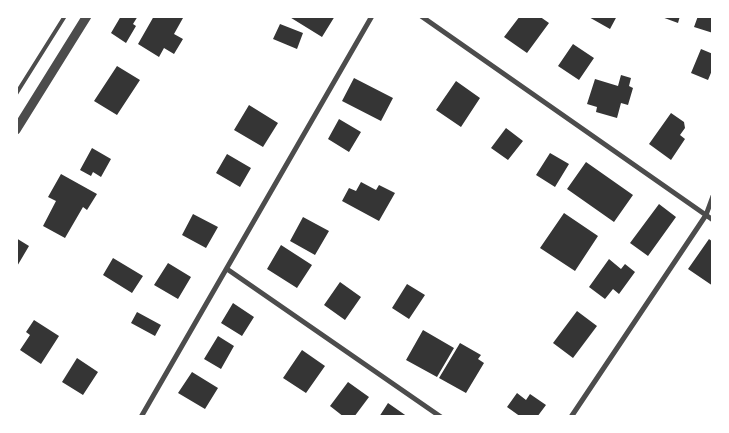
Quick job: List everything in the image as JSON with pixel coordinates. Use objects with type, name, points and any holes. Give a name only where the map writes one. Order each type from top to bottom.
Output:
[{"type":"street","points":[[16,130],[87,16]]},
{"type":"street","points":[[141,417],[372,16]]},
{"type":"street","points":[[421,16],[713,220]]},
{"type":"street","points":[[571,417],[706,215],[713,196]]},
{"type":"street","points":[[227,269],[441,417]]},
{"type":"lane","points":[[16,94],[65,16]]},
{"type":"building","points":[[121,16],[138,16],[133,24],[136,26],[126,43],[111,33]]},
{"type":"building","points":[[154,16],[180,16],[183,18],[174,34],[183,39],[174,54],[164,48],[159,57],[138,44]]},
{"type":"building","points":[[288,16],[335,16],[322,37]]},
{"type":"building","points":[[520,16],[539,16],[549,23],[527,53],[504,37]]},
{"type":"building","points":[[587,16],[617,16],[610,29]]},
{"type":"building","points":[[659,16],[680,16],[678,23]]},
{"type":"building","points":[[698,16],[713,16],[713,33],[694,27]]},
{"type":"building","points":[[280,24],[303,33],[297,49],[273,39]]},
{"type":"building","points":[[573,44],[594,58],[579,80],[558,66]]},
{"type":"building","points":[[701,49],[713,54],[713,68],[708,80],[691,73]]},
{"type":"building","points":[[117,66],[140,80],[117,115],[94,101]]},
{"type":"building","points":[[621,75],[631,78],[629,86],[633,88],[628,105],[621,103],[617,118],[596,112],[597,107],[587,104],[595,79],[618,86]]},
{"type":"building","points":[[354,78],[393,98],[381,121],[342,101]]},
{"type":"building","points":[[456,81],[480,98],[461,127],[436,110]]},
{"type":"building","points":[[249,105],[278,123],[263,147],[234,130]]},
{"type":"building","points":[[671,113],[684,122],[685,128],[680,135],[685,139],[671,160],[649,144]]},
{"type":"building","points":[[339,119],[361,132],[349,152],[328,139]]},
{"type":"building","points":[[506,128],[523,141],[508,160],[491,148]]},
{"type":"building","points":[[92,148],[111,159],[101,177],[93,172],[91,176],[80,170]]},
{"type":"building","points":[[550,153],[569,164],[555,187],[536,175]]},
{"type":"building","points":[[227,154],[251,168],[240,187],[216,173]]},
{"type":"building","points":[[586,162],[633,195],[614,222],[567,189]]},
{"type":"building","points":[[61,174],[97,194],[87,210],[83,207],[65,238],[43,226],[56,201],[48,197]]},
{"type":"building","points":[[361,182],[376,190],[379,185],[395,193],[379,221],[342,201],[349,188],[356,191]]},
{"type":"building","points":[[659,204],[676,217],[648,256],[630,243]]},
{"type":"building","points":[[564,213],[598,236],[575,271],[540,248]]},
{"type":"building","points":[[193,214],[218,227],[206,248],[182,235]]},
{"type":"building","points":[[303,217],[329,231],[315,255],[290,241]]},
{"type":"building","points":[[16,238],[29,246],[16,268]]},
{"type":"building","points":[[709,239],[713,242],[713,286],[688,269]]},
{"type":"building","points":[[281,245],[312,265],[297,288],[267,269]]},
{"type":"building","points":[[113,258],[143,276],[132,293],[103,275]]},
{"type":"building","points":[[609,259],[621,269],[625,264],[635,272],[619,294],[613,289],[605,299],[589,287]]},
{"type":"building","points":[[168,263],[191,277],[178,299],[154,285]]},
{"type":"building","points":[[340,282],[361,297],[345,320],[324,305]]},
{"type":"building","points":[[407,284],[425,295],[409,319],[392,308]]},
{"type":"building","points":[[233,303],[254,317],[242,336],[221,323]]},
{"type":"building","points":[[577,311],[597,326],[573,358],[553,343]]},
{"type":"building","points":[[137,312],[161,325],[155,336],[131,323]]},
{"type":"building","points":[[34,320],[59,336],[41,364],[20,350],[30,335],[26,332]]},
{"type":"building","points":[[423,330],[454,348],[437,377],[406,360]]},
{"type":"building","points":[[218,336],[234,346],[221,369],[204,359]]},
{"type":"building","points":[[460,343],[481,355],[478,359],[484,363],[466,393],[439,378]]},
{"type":"building","points":[[302,350],[325,366],[306,393],[283,378]]},
{"type":"building","points":[[77,358],[98,372],[83,395],[62,382]]},
{"type":"building","points":[[192,372],[218,388],[205,409],[178,393]]},
{"type":"building","points":[[348,382],[369,397],[354,417],[344,417],[330,406]]},
{"type":"building","points":[[517,393],[526,400],[530,394],[546,405],[537,417],[521,417],[507,407]]},
{"type":"building","points":[[388,403],[408,417],[379,417]]}]
